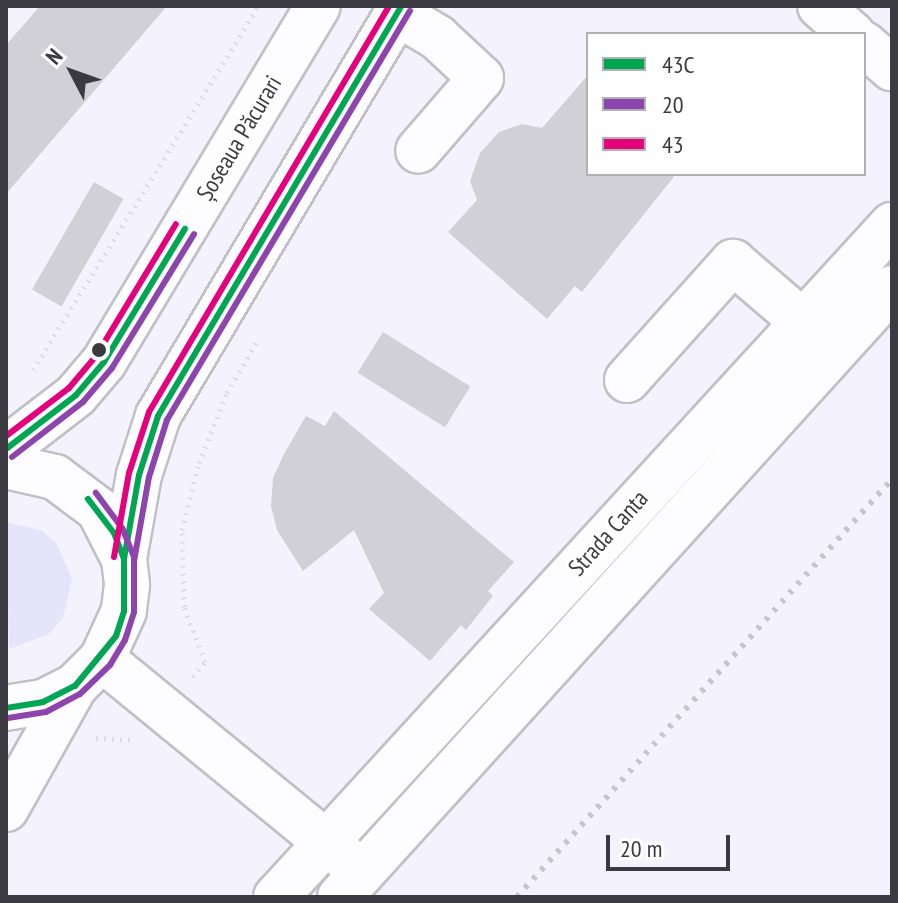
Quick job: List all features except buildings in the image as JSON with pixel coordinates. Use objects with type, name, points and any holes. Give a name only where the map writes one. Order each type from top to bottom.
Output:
[{"type":"main road","name":"Șoseaua Păcurari","points":[[6,449],[76,395],[104,362],[318,6]]},
{"type":"main road","points":[[820,6],[850,32]]},
{"type":"main road","points":[[6,809],[124,611],[124,559],[139,475],[158,416],[399,10],[437,37],[481,78],[418,151]]},
{"type":"main road","points":[[866,46],[892,68]]},
{"type":"main road","name":"Strada Canta","points":[[276,897],[892,225]]},
{"type":"main road","points":[[627,380],[733,262],[803,322]]},
{"type":"main road","name":"Strada Canta","points":[[351,885],[892,288]]},
{"type":"main road","points":[[6,466],[42,472],[79,491],[99,510],[124,559]]},
{"type":"main road","points":[[89,672],[165,710],[326,843],[351,885]]},
{"type":"main road","points":[[7,709],[43,702],[89,672]]},
{"type":"path","points":[[22,382],[149,190],[259,6]]},
{"type":"path","points":[[88,739],[116,736],[138,742],[205,662],[184,607],[182,530],[199,463],[227,393],[264,328]]},
{"type":"shaded area","points":[[6,522],[40,530],[56,542],[72,579],[63,618],[49,634],[9,649]]},
{"type":"railway","points":[[517,897],[892,479]]},
{"type":"transit line","name":"43","points":[[114,557],[129,473],[149,412],[389,6]]},
{"type":"transit line","name":"43C","points":[[124,559],[139,475],[158,416],[401,6]]},
{"type":"transit line","name":"20","points":[[134,561],[149,477],[167,420],[410,11]]},
{"type":"transit line","name":"43","points":[[6,436],[69,388],[96,356],[176,224]]},
{"type":"transit line","name":"43C","points":[[6,449],[76,395],[104,362],[185,229]]},
{"type":"transit line","name":"20","points":[[12,457],[83,402],[112,368],[194,234]]},
{"type":"transit line","name":"20","points":[[8,718],[46,712],[80,694],[110,665],[125,640],[134,612],[134,557],[122,528],[96,493]]},
{"type":"transit line","name":"43C","points":[[6,708],[43,702],[75,686],[116,636],[124,611],[124,559],[114,533],[88,499]]}]
